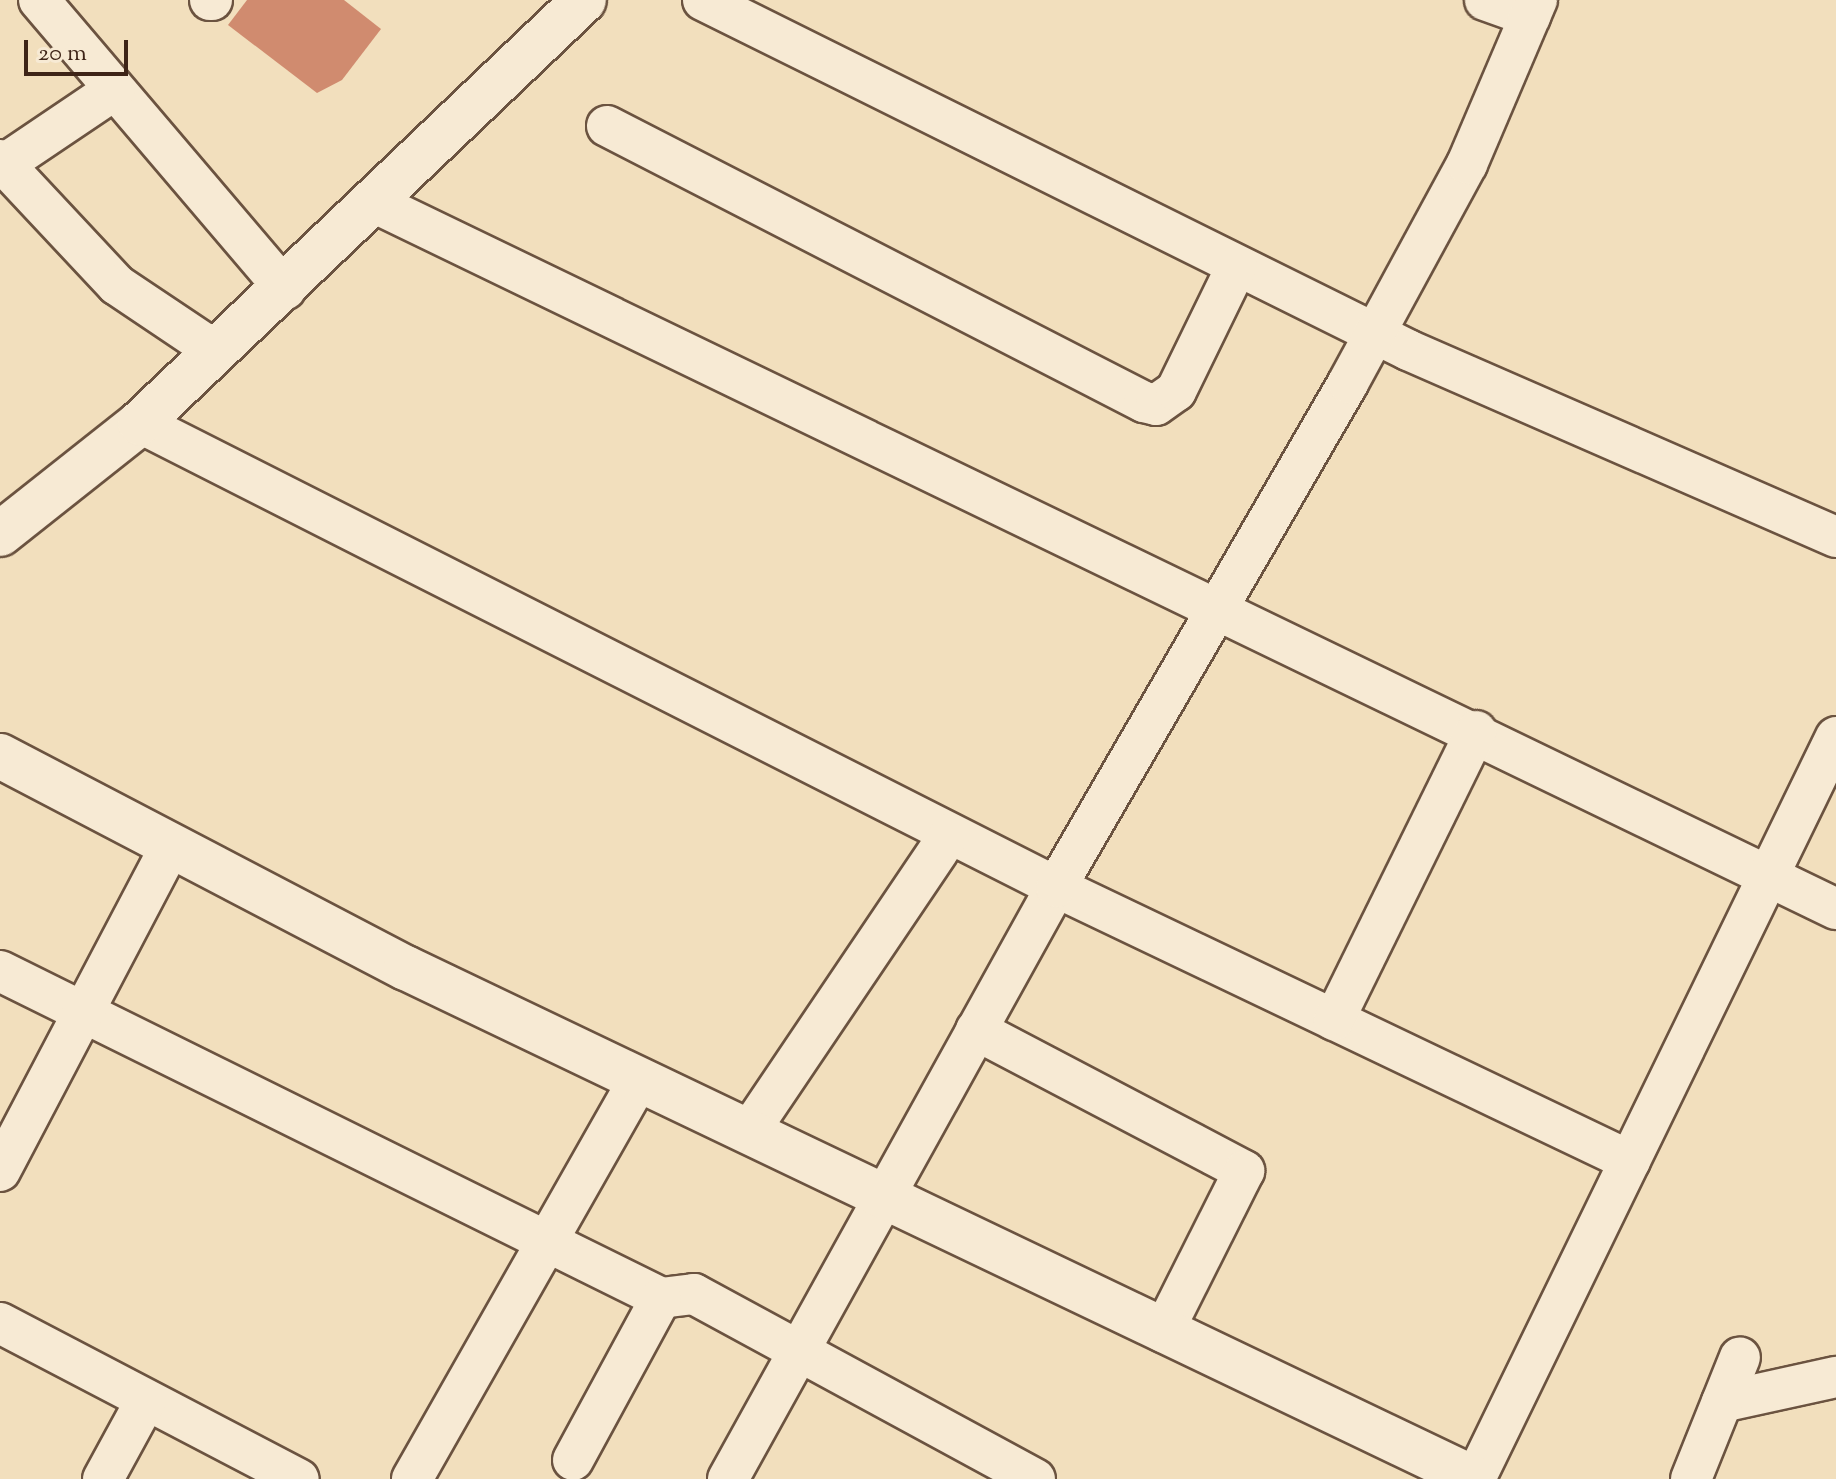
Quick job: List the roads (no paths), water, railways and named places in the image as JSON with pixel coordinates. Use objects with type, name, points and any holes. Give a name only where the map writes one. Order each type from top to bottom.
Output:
[{"type":"street","points":[[39,0],[285,289]]},
{"type":"street","points":[[0,534],[140,423],[285,289],[584,0]]},
{"type":"street","points":[[703,0],[1237,266],[1836,537]]},
{"type":"street","points":[[728,1479],[800,1357],[882,1197],[1056,887],[1222,606],[1467,164],[1533,8],[1485,0]]},
{"type":"street","points":[[114,90],[1,164],[117,285],[217,352]]},
{"type":"street","points":[[607,126],[1144,402],[1156,405],[1176,391],[1237,266]]},
{"type":"street","points":[[375,203],[1222,606],[1836,909]]},
{"type":"street","points":[[140,423],[1056,887],[1630,1161]]},
{"type":"street","points":[[1334,1020],[1476,731]]},
{"type":"street","points":[[0,756],[639,1080],[1475,1479],[1836,737]]},
{"type":"street","points":[[748,1133],[950,834]]},
{"type":"street","points":[[0,1171],[171,845]]},
{"type":"street","points":[[0,971],[661,1298],[694,1294],[800,1357],[1035,1479]]},
{"type":"street","points":[[976,1030],[1244,1171],[1163,1332]]},
{"type":"street","points":[[412,1479],[639,1080]]},
{"type":"street","points":[[573,1460],[661,1298]]},
{"type":"street","points":[[0,1323],[145,1402],[299,1479]]},
{"type":"street","points":[[1691,1479],[1740,1357]]},
{"type":"street","points":[[1722,1402],[1836,1377]]},
{"type":"street","points":[[103,1479],[145,1402]]}]
